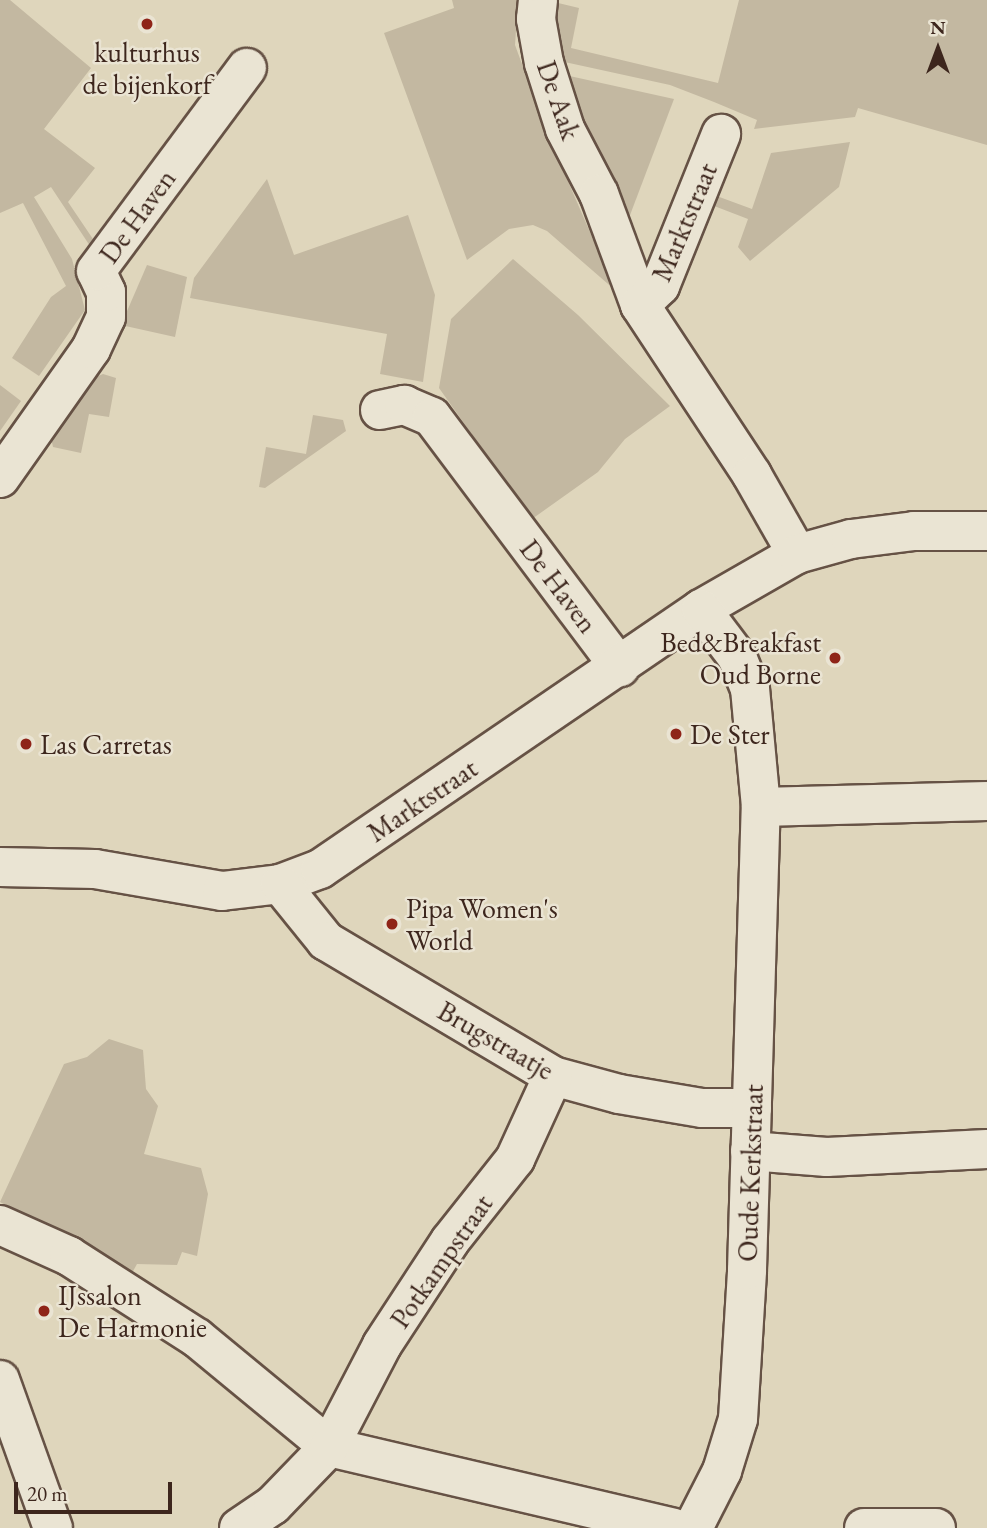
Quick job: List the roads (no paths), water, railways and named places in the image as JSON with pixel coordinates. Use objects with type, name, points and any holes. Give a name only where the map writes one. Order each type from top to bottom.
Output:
[{"type":"street","name":"De Aak","points":[[538,0],[536,19],[549,80],[565,129],[599,194]]},
{"type":"street","name":"De Haven","points":[[0,478],[91,349],[106,317],[106,292],[96,271],[247,68]]},
{"type":"street","name":"Marktstraat","points":[[640,304],[660,286],[721,134]]},
{"type":"street","name":"Marktstraat","points":[[599,194],[640,304],[752,475],[797,554]]},
{"type":"street","name":"De Haven","points":[[380,410],[404,405],[432,417],[620,667]]},
{"type":"street","name":"Marktstraat","points":[[0,867],[95,869],[222,891],[280,884],[320,869],[620,667],[701,609],[797,554],[851,539],[914,531],[987,531]]},
{"type":"street","name":"Oude Kerkstraat","points":[[693,1528],[722,1471],[738,1419],[752,1108],[761,807],[750,689],[737,657],[701,609]]},
{"type":"street","points":[[761,807],[987,801]]},
{"type":"street","name":"Brugstraatje","points":[[280,884],[327,941],[553,1076],[619,1094],[702,1108],[752,1108]]},
{"type":"street","name":"Potkampstraat","points":[[239,1528],[273,1505],[329,1447],[382,1345],[450,1241],[515,1159],[553,1076]]},
{"type":"street","points":[[750,1151],[827,1157],[987,1149]]},
{"type":"street","points":[[0,1225],[69,1256],[197,1338],[329,1447],[674,1528]]},
{"type":"street","points":[[0,1380],[53,1528]]},
{"type":"street","points":[[864,1528],[936,1528]]},
{"type":"place","name":"kulturhus de bijenkorf","points":[[147,24]]},
{"type":"place","name":"Bed&Breakfast Oud Borne","points":[[835,658]]},
{"type":"place","name":"De Ster","points":[[676,734]]},
{"type":"place","name":"Las Carretas","points":[[26,744]]},
{"type":"place","name":"Pipa Women's World","points":[[392,924]]},
{"type":"place","name":"IJssalon De Harmonie","points":[[44,1311]]}]
